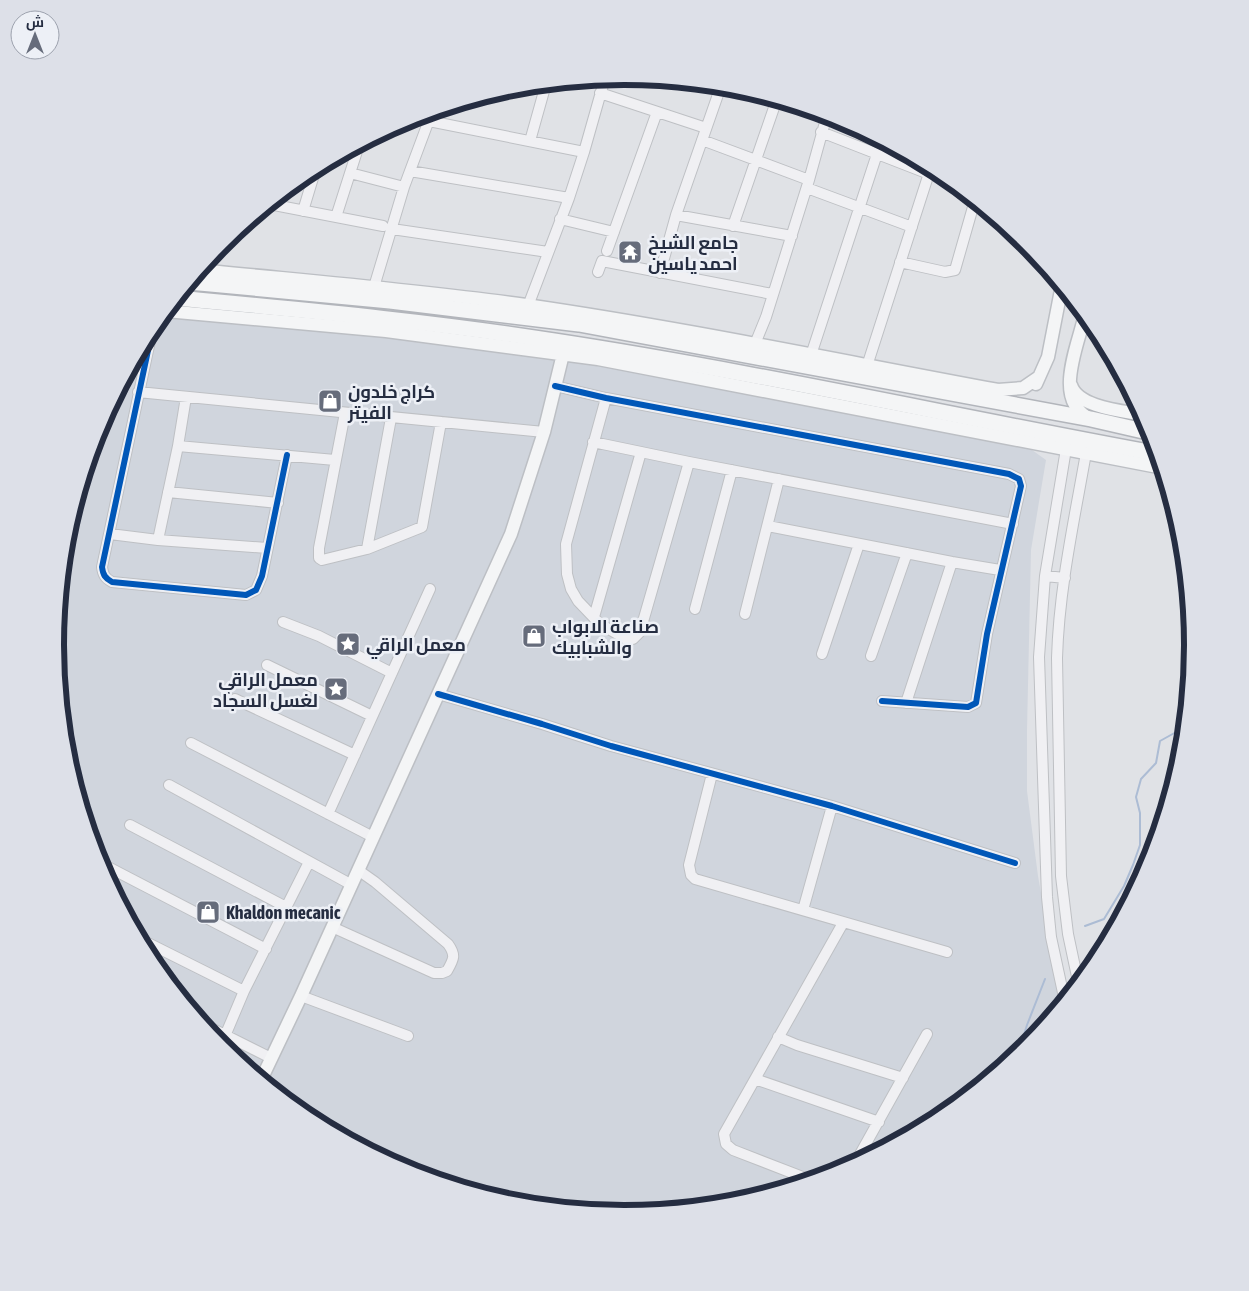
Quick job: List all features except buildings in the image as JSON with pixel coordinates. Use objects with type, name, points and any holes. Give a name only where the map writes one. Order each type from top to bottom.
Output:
[{"type":"highway","points":[[200,279],[269,283],[390,300],[485,306],[533,317],[618,325],[921,381],[1002,402],[1143,431]]},
{"type":"highway","points":[[184,299],[386,318],[557,349],[680,362],[909,413],[1151,453]]},
{"type":"highway","points":[[386,318],[390,300]]},
{"type":"main road","points":[[269,283],[374,287],[485,306],[528,306],[618,325],[755,344],[867,366],[921,381],[1006,390],[1023,388],[1040,377]]},
{"type":"main road","points":[[1002,402],[1014,401],[1025,395],[1040,377],[1048,357],[1060,293]]},
{"type":"main road","points":[[1055,327],[1065,299]]},
{"type":"main road","points":[[174,312],[386,331],[466,334]]},
{"type":"main road","points":[[1078,316],[1074,335],[1070,391],[1074,404],[1082,414],[1091,419]]},
{"type":"main road","points":[[1073,357],[1083,323]]},
{"type":"main road","points":[[264,1074],[352,885],[511,534],[544,432],[556,386],[557,349]]},
{"type":"main road","points":[[1070,380],[1076,395],[1086,402],[1135,413]]},
{"type":"main road","points":[[909,413],[1066,449],[1155,467]]},
{"type":"street","points":[[528,306],[569,198],[602,86]]},
{"type":"street","points":[[530,141],[544,91]]},
{"type":"street","points":[[600,93],[706,128]]},
{"type":"street","points":[[660,273],[676,215],[718,93]]},
{"type":"street","points":[[733,226],[775,106]]},
{"type":"street","points":[[608,251],[657,112]]},
{"type":"street","points":[[437,117],[530,141],[584,152]]},
{"type":"street","points":[[374,287],[388,227],[429,120]]},
{"type":"street","points":[[755,344],[766,317],[792,236],[825,122]]},
{"type":"street","points":[[821,132],[877,154],[913,165]]},
{"type":"street","points":[[702,140],[756,160],[858,207],[912,227]]},
{"type":"street","points":[[336,217],[356,154]]},
{"type":"street","points":[[811,355],[858,207],[877,154]]},
{"type":"street","points":[[410,170],[569,198]]},
{"type":"street","points":[[350,172],[404,187]]},
{"type":"street","points":[[867,366],[929,174]]},
{"type":"street","points":[[303,211],[313,179]]},
{"type":"street","points":[[277,206],[388,227],[548,252]]},
{"type":"street","points":[[900,262],[945,272],[955,270],[974,207]]},
{"type":"street","points":[[676,215],[792,236]]},
{"type":"street","points":[[560,219],[614,232]]},
{"type":"street","points":[[598,272],[602,261],[772,294]]},
{"type":"street","points":[[147,351],[102,567],[103,574],[112,582],[246,595],[256,590],[262,576],[287,455]]},
{"type":"street","points":[[556,386],[606,398],[1009,474],[1019,479],[1021,486],[1000,570],[976,703],[968,707],[882,701]]},
{"type":"street","points":[[138,392],[346,414],[544,432]]},
{"type":"street","points":[[158,540],[178,446],[186,397]]},
{"type":"street","points":[[606,398],[566,544],[567,574],[571,589],[578,601],[600,624],[626,639],[633,639],[640,632],[689,462]]},
{"type":"street","points":[[346,414],[335,460],[319,548],[319,558],[322,560],[367,549],[422,527],[441,422]]},
{"type":"street","points":[[367,549],[391,418]]},
{"type":"street","points":[[594,442],[1013,524]]},
{"type":"street","points":[[178,446],[335,460]]},
{"type":"street","points":[[1063,994],[1051,937],[1046,890],[1038,657],[1045,576],[1066,449]]},
{"type":"street","points":[[594,617],[641,452]]},
{"type":"street","points":[[1077,976],[1068,934],[1062,876],[1057,658],[1066,578],[1086,453]]},
{"type":"street","points":[[696,609],[732,470]]},
{"type":"street","points":[[745,614],[779,479]]},
{"type":"street","points":[[168,492],[278,503]]},
{"type":"street","points":[[768,526],[1000,570]]},
{"type":"street","points":[[110,534],[158,540],[267,548]]},
{"type":"street","points":[[822,654],[859,544]]},
{"type":"street","points":[[871,656],[907,553]]},
{"type":"street","points":[[906,704],[952,562]]},
{"type":"street","points":[[1045,576],[1066,578]]},
{"type":"street","points":[[328,814],[430,589]]},
{"type":"street","points":[[283,622],[319,636],[392,673]]},
{"type":"street","points":[[267,664],[372,716]]},
{"type":"street","points":[[438,694],[611,746],[832,806],[1015,863]]},
{"type":"street","points":[[235,699],[354,756]]},
{"type":"street","points":[[191,743],[373,837]]},
{"type":"street","points":[[712,774],[689,865],[691,875],[695,879],[947,952]]},
{"type":"street","points":[[169,785],[352,885]]},
{"type":"street","points":[[803,910],[832,806]]},
{"type":"street","points":[[130,826],[286,907]]},
{"type":"street","points":[[225,1036],[244,991],[309,862]]},
{"type":"street","points":[[110,868],[266,949]]},
{"type":"street","points":[[332,927],[434,973],[447,971],[452,961],[452,951],[448,944],[375,882],[358,870]]},
{"type":"street","points":[[802,1177],[733,1150],[726,1144],[724,1134],[843,923]]},
{"type":"street","points":[[150,944],[244,991]]},
{"type":"street","points":[[301,996],[408,1036]]},
{"type":"street","points":[[220,1033],[271,1058]]},
{"type":"street","points":[[861,1154],[927,1034]]},
{"type":"street","points":[[778,1036],[797,1045],[903,1078]]},
{"type":"street","points":[[755,1079],[880,1122]]},
{"type":"shaded area","points":[[177,308],[473,336],[1025,445],[1046,460],[1031,550],[1027,730],[1027,791],[1038,876],[1060,998],[1021,1042],[966,1090],[936,1112],[905,1131],[839,1164],[770,1187],[698,1201],[661,1205],[588,1205],[551,1201],[479,1187],[410,1164],[344,1131],[313,1112],[255,1067],[228,1042],[180,987],[158,957],[122,894],[106,860],[83,791],[69,719],[65,682],[65,609],[69,572],[83,500],[94,465],[106,431],[139,365]]},
{"type":"waterway","points":[[1085,926],[1104,919],[1124,886],[1140,845],[1140,813],[1136,797],[1141,779],[1156,763],[1160,741],[1178,731]]},
{"type":"waterway","points":[[1022,1041],[1045,979]]},
{"type":"cycle path","points":[[148,350],[102,567],[106,578],[112,582],[246,595],[256,590],[262,576],[287,455]]},
{"type":"cycle path","points":[[555,386],[606,398],[1009,474],[1019,479],[1021,486],[987,634],[976,703],[968,707],[882,701]]},
{"type":"cycle path","points":[[438,694],[611,746],[832,806],[1015,863]]},
{"type":"place","name":"جامع الشيخ احمد ياسين","points":[[630,252]]},
{"type":"place","name":"كراج خلدون الفيتر","points":[[330,401]]},
{"type":"place","name":"صناعة الابواب والشبابيك","points":[[534,636]]},
{"type":"place","name":"معمل الراقي","points":[[348,644]]},
{"type":"place","name":"معمل الراقي لغسل السجاد","points":[[336,689]]},
{"type":"place","name":"Khaldon mecanic","points":[[208,912]]}]
